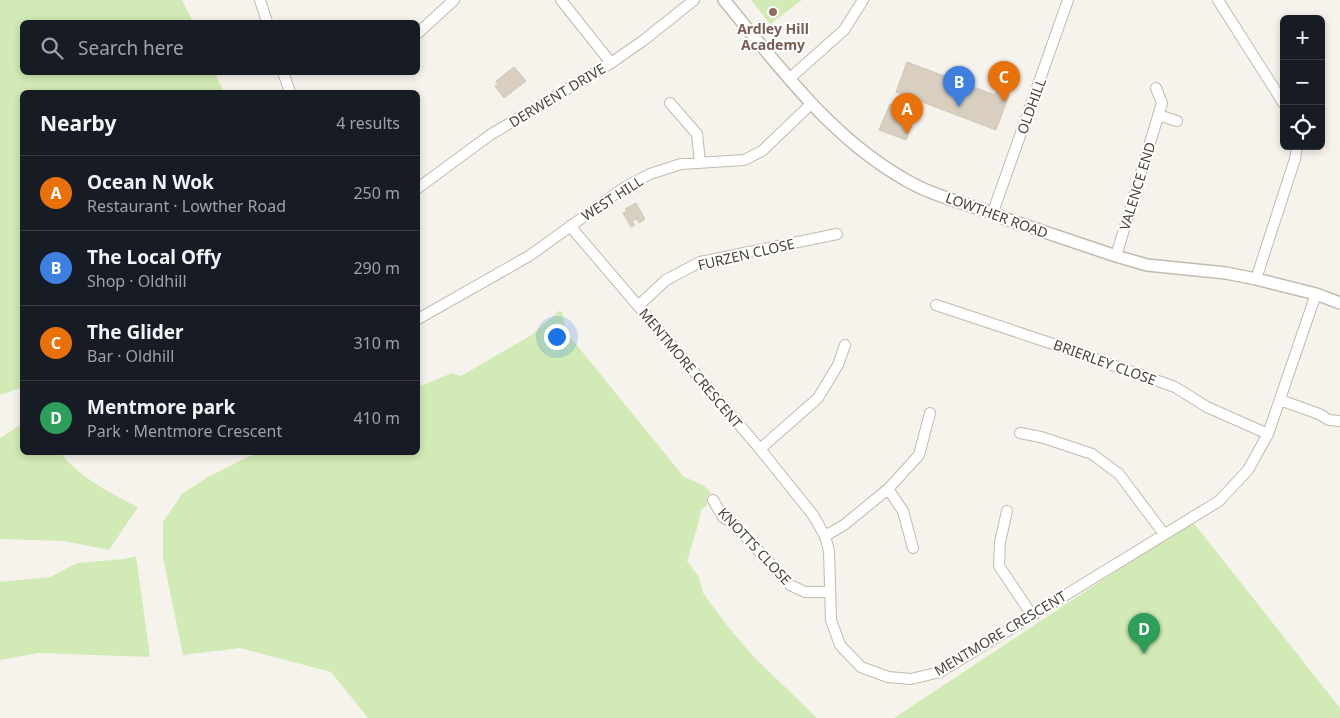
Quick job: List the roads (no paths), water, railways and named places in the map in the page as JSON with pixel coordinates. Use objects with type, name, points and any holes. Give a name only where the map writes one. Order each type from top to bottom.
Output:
[{"type":"street","points":[[260,0],[266,20]]},
{"type":"street","points":[[420,31],[454,0]]},
{"type":"street","points":[[561,0],[611,63]]},
{"type":"street","name":"DERWENT DRIVE","points":[[420,187],[490,135],[611,63],[644,40],[694,0]]},
{"type":"street","name":"LOWTHER ROAD","points":[[724,0],[812,104],[865,154],[918,186],[975,208],[993,212],[1003,218],[1147,265],[1226,273],[1316,294],[1340,303]]},
{"type":"street","points":[[789,79],[844,30],[863,0]]},
{"type":"street","name":"OLDHILL","points":[[993,212],[1068,0]]},
{"type":"street","points":[[1218,0],[1280,98]]},
{"type":"street","points":[[284,75],[289,90]]},
{"type":"street","name":"VALENCE END","points":[[1116,256],[1162,103],[1156,88]]},
{"type":"street","points":[[670,103],[697,134],[700,162]]},
{"type":"street","name":"WEST HILL","points":[[420,318],[529,256],[625,187],[650,174],[681,164],[744,160],[762,151],[812,104]]},
{"type":"street","points":[[1158,115],[1177,121]]},
{"type":"street","points":[[1256,279],[1296,150]]},
{"type":"street","name":"MENTMORE CRESCENT","points":[[570,226],[760,449],[813,515],[825,536],[830,551],[829,592],[831,620],[840,645],[860,667],[896,678],[911,679],[940,672],[1219,501],[1248,470],[1268,434],[1316,294]]},
{"type":"street","name":"FURZEN CLOSE","points":[[638,306],[666,280],[700,262],[836,234]]},
{"type":"street","name":"BRIERLEY CLOSE","points":[[936,305],[1175,387],[1207,407],[1268,434]]},
{"type":"street","points":[[760,449],[818,398],[838,365],[845,345]]},
{"type":"street","points":[[1280,400],[1319,414],[1329,420],[1340,421]]},
{"type":"street","points":[[825,536],[844,525],[888,489],[919,454],[930,413]]},
{"type":"street","points":[[1020,433],[1041,437],[1092,454],[1119,474],[1164,534]]},
{"type":"street","points":[[888,489],[903,511],[913,548]]},
{"type":"street","name":"KNOTTS CLOSE","points":[[713,500],[723,517],[733,523],[790,585],[805,592],[829,592]]},
{"type":"street","points":[[1007,511],[1000,542],[999,566],[1032,615]]},
{"type":"place","name":"Ardley Hill Academy","points":[[773,12]]},
{"type":"place","name":"The Glider","points":[[1004,102]]},
{"type":"place","name":"The Local Offy","points":[[959,107]]},
{"type":"place","name":"Ocean N Wok","points":[[907,134]]},
{"type":"place","name":"Mentmore park","points":[[1144,654]]}]
